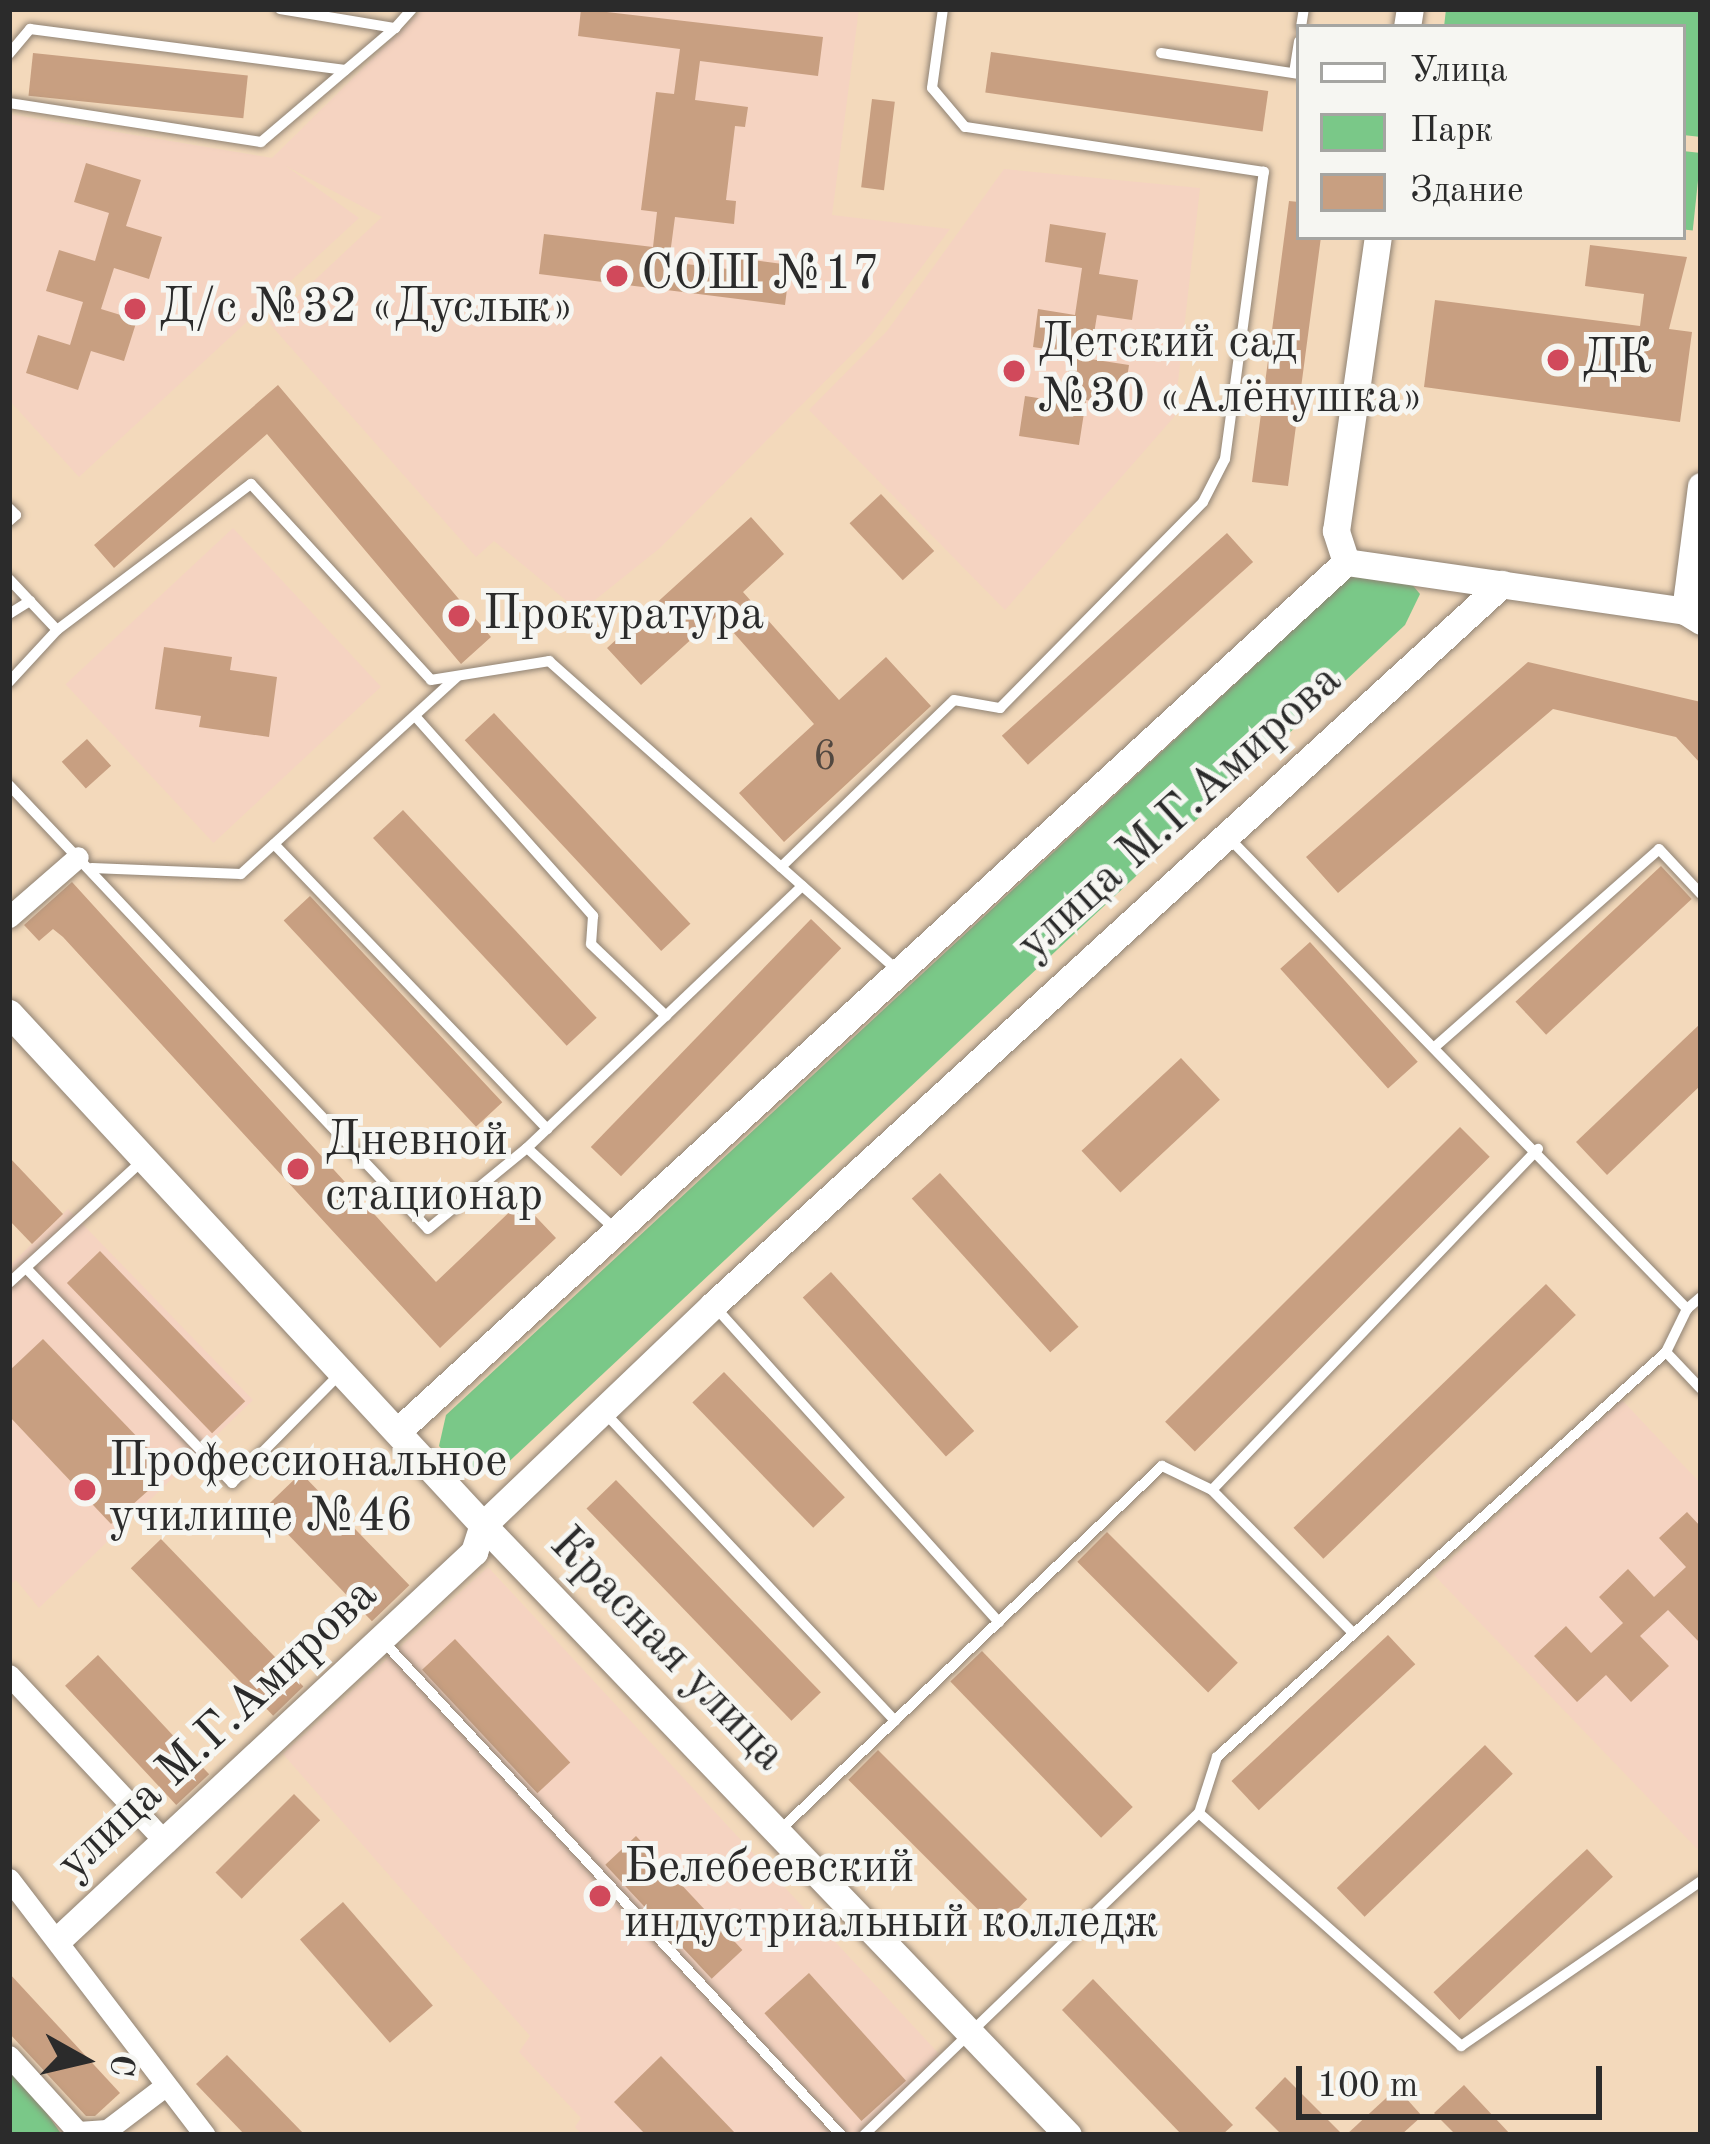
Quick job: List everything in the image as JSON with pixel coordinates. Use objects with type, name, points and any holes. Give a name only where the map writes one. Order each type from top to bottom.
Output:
[{"type":"street","points":[[1378,240],[1336,531],[1346,562],[1693,616],[1701,486]]},
{"type":"street","name":"улица М.Г.Амирова","points":[[400,1429],[903,975],[1346,562]]},
{"type":"street","name":"улица М.Г.Амирова","points":[[205,2135],[61,1937],[474,1552],[483,1525],[713,1305],[1273,786],[1502,584]]},
{"type":"street","points":[[9,917],[85,862]]},
{"type":"street","name":"Красная улица","points":[[9,1013],[400,1429],[483,1525],[1068,2135]]},
{"type":"street","points":[[9,1675],[166,1843]]},
{"type":"street","points":[[9,1879],[61,1937]]},
{"type":"street","points":[[9,2056],[78,2132],[106,2130],[166,2086]]},
{"type":"lane","points":[[280,9],[395,28]]},
{"type":"lane","points":[[9,103],[261,142],[412,9]]},
{"type":"lane","points":[[781,867],[954,700],[1000,708],[1203,502],[1225,459],[1264,172],[965,128],[932,88],[943,9]]},
{"type":"lane","points":[[9,54],[30,29],[345,70]]},
{"type":"lane","points":[[1161,53],[1296,74]]},
{"type":"lane","points":[[9,682],[57,631],[251,484],[431,680],[549,661],[903,975]]},
{"type":"lane","points":[[9,508],[16,515],[9,521]]},
{"type":"lane","points":[[9,579],[57,631]]},
{"type":"lane","points":[[9,614],[29,601]]},
{"type":"lane","points":[[85,862],[242,874],[458,676]]},
{"type":"lane","points":[[415,716],[592,916],[591,944],[666,1016]]},
{"type":"lane","points":[[9,785],[428,1229],[527,1148],[802,886]]},
{"type":"lane","points":[[1223,832],[1437,1045],[1687,1309]]},
{"type":"lane","points":[[274,844],[547,1129]]},
{"type":"lane","points":[[1437,1045],[1659,849],[1701,894]]},
{"type":"lane","points":[[527,1148],[618,1232]]},
{"type":"lane","points":[[1212,1490],[1538,1149]]},
{"type":"lane","points":[[9,1283],[146,1158]]},
{"type":"lane","points":[[26,1268],[232,1483],[344,1369]]},
{"type":"lane","points":[[864,2135],[1199,1813],[1217,1756],[1666,1352],[1687,1309],[1701,1297]]},
{"type":"lane","points":[[713,1305],[999,1622]]},
{"type":"lane","points":[[1666,1352],[1701,1389]]},
{"type":"lane","points":[[603,1411],[895,1721]]},
{"type":"lane","points":[[779,1831],[1162,1466],[1212,1490],[1351,1631]]},
{"type":"lane","points":[[381,1640],[841,2135]]},
{"type":"lane","points":[[1199,1813],[1461,2046],[1701,1881]]},
{"type":"shaded area","name":"СОШ №17","points":[[423,9],[859,9],[832,215],[950,229],[871,335],[660,548],[580,612],[494,541],[476,557],[269,323],[382,217],[286,166],[359,218],[79,477],[9,400],[9,114],[272,158]]},
{"type":"shaded area","name":"Детский сад №30 «Алёнушка»","points":[[1004,169],[1200,188],[1174,417],[1005,610],[809,410],[887,331]]},
{"type":"shaded area","points":[[233,528],[381,687],[214,843],[66,684]]},
{"type":"shaded area","name":"Профессиональное училище №46","points":[[68,1209],[253,1400],[39,1608],[16,1580],[9,1585],[9,1266]]},
{"type":"shaded area","points":[[1622,1400],[1701,1484],[1701,1853],[1434,1575]]},
{"type":"shaded area","name":"Белебеевский индустриальный колледж","points":[[488,1567],[941,2056],[863,2135],[582,2135],[575,2127],[581,2118],[519,2052],[530,2036],[283,1754]]},
{"type":"green space","points":[[1446,9],[1701,9],[1701,137],[1686,135],[1686,24],[1444,24]]},
{"type":"green space","points":[[1686,151],[1701,153],[1693,230],[1686,230]]},
{"type":"green space","points":[[1399,569],[1420,594],[1405,625],[500,1470],[463,1473],[439,1446],[446,1415],[1357,571]]},
{"type":"green space","points":[[9,2060],[62,2135],[9,2135]]},
{"type":"building","points":[[581,9],[823,37],[818,76],[700,61],[695,100],[748,107],[745,127],[735,126],[726,200],[736,201],[734,224],[675,217],[669,262],[728,269],[730,257],[790,265],[785,305],[539,274],[544,234],[653,247],[657,212],[641,210],[656,92],[674,94],[680,49],[578,36]]},
{"type":"building","points":[[991,52],[1268,91],[1263,132],[985,93]]},
{"type":"building","points":[[33,53],[248,76],[243,118],[29,96]]},
{"type":"building","points":[[872,99],[895,102],[884,190],[861,187]]},
{"type":"building","points":[[86,163],[141,180],[126,226],[162,237],[149,279],[114,268],[101,309],[137,320],[124,361],[91,351],[78,390],[26,373],[38,335],[70,345],[83,302],[46,291],[59,250],[95,261],[109,213],[74,202]]},
{"type":"building","points":[[1289,201],[1296,202],[1296,240],[1321,240],[1288,486],[1252,482]]},
{"type":"building","points":[[1050,224],[1106,233],[1099,274],[1138,280],[1132,320],[1097,315],[1090,359],[1129,365],[1123,406],[1086,400],[1079,445],[1019,436],[1025,396],[1064,402],[1071,353],[1033,347],[1038,309],[1075,315],[1082,268],[1045,262]]},
{"type":"building","name":"ДК","points":[[1590,245],[1687,257],[1669,329],[1692,332],[1680,422],[1424,387],[1435,300],[1640,326],[1644,294],[1585,286]]},
{"type":"building","points":[[278,385],[491,637],[461,664],[267,434],[114,568],[94,545]]},
{"type":"building","points":[[881,494],[934,551],[903,580],[850,523]]},
{"type":"building","points":[[751,517],[784,554],[743,592],[839,700],[886,657],[931,706],[784,842],[739,793],[814,724],[718,615],[641,685],[607,648]]},
{"type":"building","points":[[1227,533],[1253,562],[1028,765],[1002,736]]},
{"type":"building","points":[[164,647],[232,657],[230,670],[277,677],[269,737],[199,727],[201,716],[155,709]]},
{"type":"building","points":[[1528,662],[1701,702],[1701,764],[1676,737],[1553,709],[1338,893],[1306,857]]},
{"type":"building","points":[[494,713],[690,924],[661,951],[465,740]]},
{"type":"building","points":[[87,739],[111,766],[86,789],[62,762]]},
{"type":"building","points":[[403,810],[597,1018],[567,1046],[373,838]]},
{"type":"building","points":[[1661,866],[1692,899],[1546,1035],[1515,1002]]},
{"type":"building","points":[[72,882],[436,1282],[521,1201],[556,1238],[440,1348],[63,937],[53,929],[39,941],[24,925]]},
{"type":"building","points":[[310,896],[502,1102],[476,1127],[284,921]]},
{"type":"building","points":[[811,919],[841,948],[621,1176],[591,1147]]},
{"type":"building","points":[[1310,942],[1418,1062],[1388,1088],[1280,969]]},
{"type":"building","points":[[1701,1023],[1701,1085],[1607,1175],[1576,1142]]},
{"type":"building","points":[[1181,1058],[1220,1100],[1120,1192],[1082,1151]]},
{"type":"building","points":[[1460,1127],[1490,1157],[1195,1452],[1165,1422]]},
{"type":"building","points":[[9,1157],[63,1214],[32,1244],[9,1220]]},
{"type":"building","points":[[940,1173],[1079,1327],[1050,1352],[912,1198]]},
{"type":"building","points":[[100,1251],[245,1401],[212,1433],[67,1283]]},
{"type":"building","points":[[831,1272],[974,1431],[946,1456],[803,1297]]},
{"type":"building","points":[[1546,1284],[1576,1315],[1323,1559],[1294,1528]]},
{"type":"building","points":[[43,1339],[170,1471],[111,1524],[9,1416],[9,1371]]},
{"type":"building","points":[[724,1372],[845,1497],[813,1528],[692,1403]]},
{"type":"building","points":[[301,1473],[409,1585],[372,1621],[264,1509]]},
{"type":"building","points":[[616,1480],[821,1692],[791,1721],[587,1508]]},
{"type":"building","points":[[1687,1512],[1701,1527],[1701,1644],[1668,1610],[1640,1636],[1669,1666],[1631,1702],[1606,1675],[1577,1702],[1534,1656],[1566,1626],[1591,1653],[1623,1623],[1599,1597],[1628,1569],[1654,1597],[1686,1567],[1659,1538]]},
{"type":"building","points":[[1107,1532],[1238,1663],[1208,1693],[1077,1562]]},
{"type":"building","points":[[161,1539],[303,1686],[273,1716],[131,1568]]},
{"type":"building","points":[[1388,1635],[1415,1664],[1259,1810],[1231,1781]]},
{"type":"building","points":[[455,1639],[570,1763],[537,1793],[422,1670]]},
{"type":"building","points":[[982,1651],[1133,1807],[1101,1838],[950,1682]]},
{"type":"building","points":[[98,1655],[209,1774],[176,1805],[65,1686]]},
{"type":"building","points":[[1485,1745],[1513,1774],[1365,1917],[1337,1888]]},
{"type":"building","points":[[878,1750],[1027,1899],[998,1929],[848,1780]]},
{"type":"building","points":[[294,1794],[320,1820],[242,1899],[216,1872]]},
{"type":"building","points":[[636,1836],[742,1950],[712,1979],[605,1865]]},
{"type":"building","points":[[1587,1849],[1613,1877],[1459,2020],[1433,1992]]},
{"type":"building","points":[[343,1902],[433,2005],[390,2043],[300,1939]]},
{"type":"building","points":[[9,1973],[120,2093],[95,2116],[86,2116],[9,2033]]},
{"type":"building","points":[[809,1973],[906,2081],[861,2121],[764,2013]]},
{"type":"building","points":[[1093,1979],[1233,2125],[1222,2135],[1182,2135],[1062,2010]]},
{"type":"building","points":[[227,2055],[305,2135],[245,2135],[196,2084]]},
{"type":"building","points":[[661,2056],[737,2135],[646,2135],[614,2102]]},
{"type":"building","points":[[1285,2077],[1343,2135],[1282,2135],[1255,2108]]},
{"type":"building","points":[[1464,2085],[1511,2135],[1456,2135],[1434,2113]]},
{"type":"building","points":[[1397,2088],[1422,2116],[1401,2135],[1346,2135]]},
{"type":"place","name":"СОШ №17","points":[[617,276]]},
{"type":"place","name":"Д/с №32 «Дуслык»","points":[[135,309]]},
{"type":"place","name":"ДК","points":[[1558,360]]},
{"type":"place","name":"Детский сад №30 «Алёнушка»","points":[[1014,371]]},
{"type":"place","name":"Прокуратура","points":[[459,616]]},
{"type":"place","name":"Дневной стационар","points":[[298,1169]]},
{"type":"place","name":"Профессиональное училище №46","points":[[85,1490]]},
{"type":"place","name":"Белебеевский индустриальный колледж","points":[[600,1896]]}]
